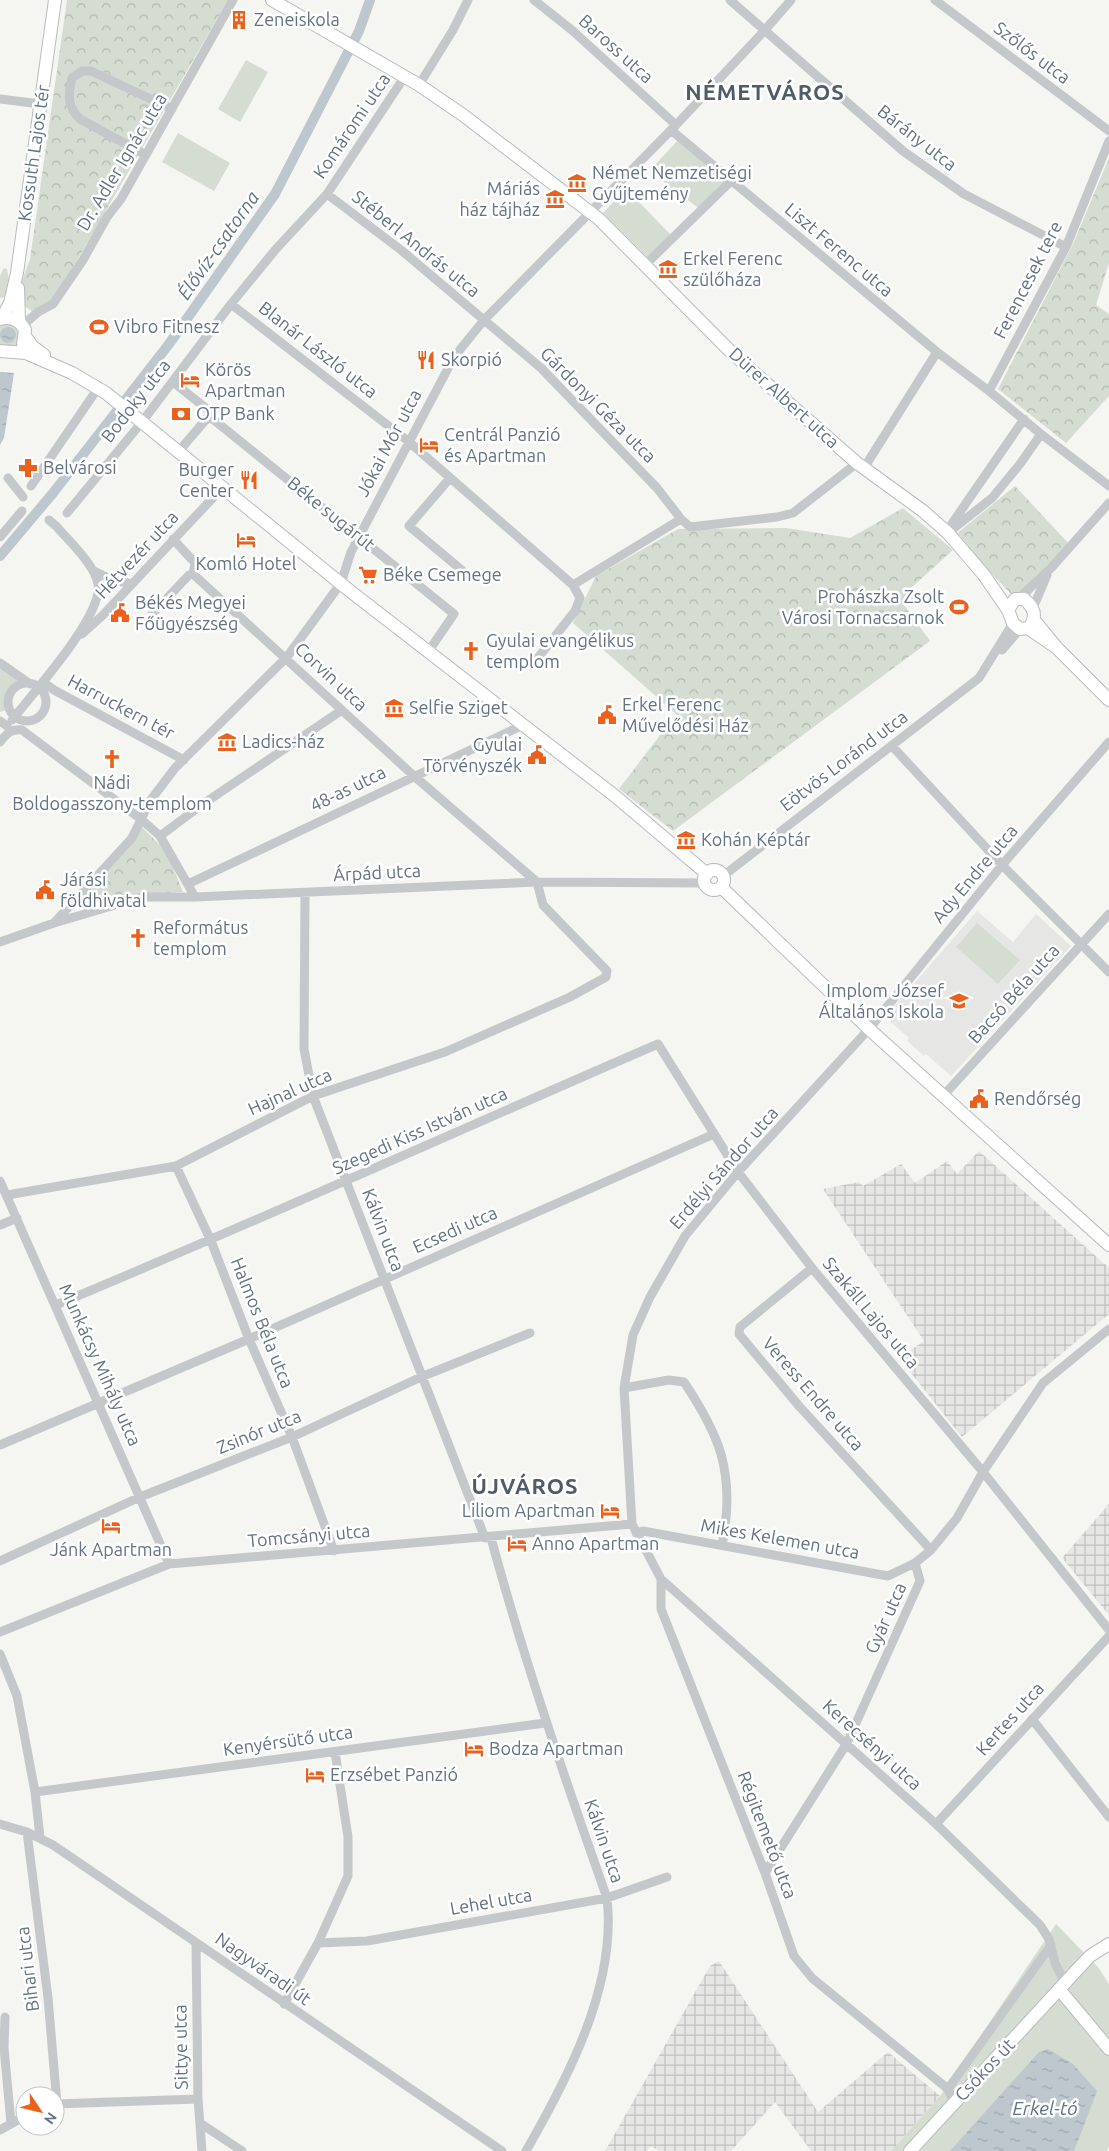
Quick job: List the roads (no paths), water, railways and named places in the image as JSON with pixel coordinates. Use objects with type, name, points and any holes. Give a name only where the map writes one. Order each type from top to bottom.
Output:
[{"type":"street","name":"Kossuth Lajos tér","points":[[1,319],[10,303],[17,273],[55,0]]},
{"type":"street","name":"Dr. Adler Ignác utca","points":[[22,328],[38,312],[49,308],[83,260],[108,217],[121,199],[233,0]]},
{"type":"street","name":"Dürer Albert utca","points":[[272,0],[285,4],[337,37],[405,76],[470,121],[590,212],[730,351],[860,465],[923,511],[948,534],[984,575],[1014,603]]},
{"type":"street","name":"Komáromi utca","points":[[418,85],[453,30],[468,0]]},
{"type":"street","name":"Baross utca","points":[[534,0],[573,31],[673,127]]},
{"type":"street","name":"Bárány utca","points":[[730,0],[903,151],[964,194],[1066,247]]},
{"type":"street","name":"Jókai Mór utca","points":[[54,923],[132,838],[150,801],[175,768],[287,658],[341,583],[350,552],[358,536],[454,357],[484,320],[673,127],[791,0]]},
{"type":"street","name":"Szőlős utca","points":[[935,0],[1109,131]]},
{"type":"street","points":[[146,154],[80,119],[73,113],[69,98],[72,78],[82,71],[91,71],[172,109]]},
{"type":"street","name":"Komáromi utca","points":[[327,194],[405,76]]},
{"type":"street","points":[[0,99],[40,104]]},
{"type":"street","name":"Liszt Ferenc utca","points":[[673,127],[731,181],[937,352],[990,391]]},
{"type":"street","name":"Ferencesek tere","points":[[990,391],[1066,247],[1109,141]]},
{"type":"street","points":[[644,266],[731,181]]},
{"type":"street","name":"Bodoky utca","points":[[67,513],[142,422],[231,304],[276,249],[327,194]]},
{"type":"street","name":"Stéberl András utca","points":[[327,194],[401,250],[484,320]]},
{"type":"street","name":"Kossuth Lajos tér","points":[[17,273],[22,328]]},
{"type":"street","name":"Blanár László utca","points":[[231,304],[408,441],[573,586]]},
{"type":"street","points":[[1,319],[9,318],[22,328],[39,352],[102,390],[428,652],[615,796],[702,878],[715,870],[722,881],[869,1029],[1109,1246]]},
{"type":"street","name":"Gárdonyi Géza utca","points":[[484,320],[541,368],[657,488],[681,519]]},
{"type":"street","points":[[4,352],[23,344],[22,328]]},
{"type":"street","points":[[4,352],[26,353],[72,372]]},
{"type":"street","points":[[537,659],[575,612],[580,598],[573,586],[681,519],[690,527],[777,518],[793,513],[860,465],[937,352]]},
{"type":"street","name":"Béke sugárút","points":[[173,382],[212,413],[209,416],[454,614],[428,652]]},
{"type":"street","points":[[31,486],[102,390]]},
{"type":"street","points":[[990,391],[1041,434],[1109,486]]},
{"type":"street","points":[[179,451],[209,416]]},
{"type":"street","points":[[948,534],[950,525],[1024,419]]},
{"type":"street","points":[[948,534],[992,498],[1020,464],[1041,434]]},
{"type":"street","points":[[8,478],[23,497]]},
{"type":"street","points":[[450,478],[410,526],[464,572]]},
{"type":"street","name":"Hétvezér utca","points":[[72,643],[103,615],[223,486]]},
{"type":"street","points":[[1014,603],[1052,566],[1109,502]]},
{"type":"street","points":[[0,537],[22,511]]},
{"type":"street","points":[[8,721],[72,643],[98,598],[98,585],[94,571],[49,520]]},
{"type":"street","name":"Corvin utca","points":[[173,539],[195,563],[193,574],[414,776],[537,882]]},
{"type":"street","name":"Eötvös Loránd utca","points":[[722,881],[846,779],[892,746],[979,678],[1026,622],[1039,590],[1052,566]]},
{"type":"street","points":[[94,571],[113,580],[132,584]]},
{"type":"street","points":[[152,614],[189,575],[193,574]]},
{"type":"street","points":[[1014,603],[1024,599],[1026,622]]},
{"type":"street","points":[[1014,603],[1026,622],[1057,648],[1109,700]]},
{"type":"street","name":"Harruckern tér","points":[[0,663],[184,760]]},
{"type":"street","points":[[8,721],[31,720],[41,714],[45,701],[42,691],[37,684]]},
{"type":"street","points":[[8,721],[8,703],[11,692],[19,685],[37,684]]},
{"type":"street","points":[[160,836],[203,804],[342,710]]},
{"type":"street","name":"48-as utca","points":[[188,884],[523,726]]},
{"type":"street","points":[[0,742],[13,729],[22,730],[142,820],[160,836],[196,897]]},
{"type":"street","name":"Ady Endre utca","points":[[869,1029],[1002,866],[1109,742]]},
{"type":"street","points":[[892,746],[1002,866],[1109,972]]},
{"type":"street","name":"Árpád utca","points":[[0,942],[54,923],[142,897],[196,897],[537,882],[702,878]]},
{"type":"street","name":"Hajnal utca","points":[[7,1195],[176,1166],[313,1096],[445,1052],[570,997],[606,977],[607,971],[543,905],[537,882]]},
{"type":"street","name":"Kálvin utca","points":[[305,893],[304,1049],[313,1096],[421,1377],[488,1538],[545,1723],[607,1898],[608,1939],[601,1981],[582,2041],[542,2124],[526,2151]]},
{"type":"street","points":[[74,901],[82,915]]},
{"type":"street","name":"Bacsó Béla utca","points":[[944,1096],[1109,914]]},
{"type":"street","name":"Erdélyi Sándor utca","points":[[634,1528],[624,1388],[633,1336],[650,1297],[685,1236],[738,1172],[869,1029]]},
{"type":"street","name":"Szegedi Kiss István utca","points":[[56,1305],[211,1241],[658,1044],[738,1172]]},
{"type":"street","name":"Ecsedi utca","points":[[0,1445],[249,1339],[714,1134]]},
{"type":"street","name":"Halmos Béla utca","points":[[176,1166],[211,1241],[249,1339],[292,1437],[334,1551]]},
{"type":"street","name":"Szakáll Lajos utca","points":[[738,1172],[812,1268],[983,1472],[1109,1630]]},
{"type":"street","name":"Munkácsy Mihály utca","points":[[0,1181],[168,1564]]},
{"type":"street","points":[[0,1225],[17,1218]]},
{"type":"street","name":"Veress Endre utca","points":[[812,1268],[740,1327],[739,1334],[799,1406],[931,1550]]},
{"type":"street","name":"Gyár utca","points":[[765,1873],[847,1743],[920,1581],[915,1563],[931,1550],[957,1518],[983,1472],[1043,1383],[1109,1329]]},
{"type":"street","name":"Zsinór utca","points":[[0,1560],[140,1497],[292,1437],[421,1377],[530,1333]]},
{"type":"street","points":[[624,1388],[669,1380],[684,1382],[700,1406],[721,1454],[727,1500],[726,1525],[722,1545]]},
{"type":"street","points":[[634,1528],[662,1579]]},
{"type":"street","name":"Tomcsányi utca","points":[[0,1632],[168,1564],[634,1528]]},
{"type":"street","name":"Mikes Kelemen utca","points":[[634,1528],[888,1576],[915,1563]]},
{"type":"street","name":"Kerecsényi utca","points":[[662,1579],[936,1824],[1040,1925],[1046,1932],[1051,1945],[1062,1986]]},
{"type":"street","name":"Régitemető utca","points":[[662,1579],[661,1608],[765,1873],[794,1956],[812,1978],[948,2089],[954,2103]]},
{"type":"street","name":"Kertes utca","points":[[936,1824],[1109,1636]]},
{"type":"street","points":[[0,1654],[17,1696],[35,1792],[40,1837]]},
{"type":"street","points":[[1032,1719],[1109,1817]]},
{"type":"street","name":"Kenyérsütő utca","points":[[35,1792],[545,1723]]},
{"type":"street","points":[[284,2004],[318,1942],[348,1876],[348,1837],[334,1752]]},
{"type":"street","name":"Nagyváradi út","points":[[0,1824],[40,1837],[502,2151]]},
{"type":"street","name":"Bihari utca","points":[[27,1832],[48,1998],[55,2086]]},
{"type":"street","name":"Lehel utca","points":[[318,1942],[367,1941],[607,1898],[666,1877]]},
{"type":"street","name":"Sittye utca","points":[[196,1943],[198,2099],[202,2151]]},
{"type":"street","name":"Csókos út","points":[[910,2151],[1090,1956],[1109,1944]]},
{"type":"street","points":[[948,2089],[1051,1945]]},
{"type":"street","points":[[1062,1986],[1109,2049]]},
{"type":"street","points":[[5,2017],[4,2048],[11,2123]]},
{"type":"street","points":[[65,2104],[198,2099]]},
{"type":"street","points":[[0,2130],[15,2121]]},
{"type":"street","points":[[200,2123],[242,2151]]},
{"type":"water","points":[[8,327],[16,335],[8,343],[0,335]]},
{"type":"water","points":[[0,372],[14,373],[4,438],[0,445]]},
{"type":"water","name":"Erkel-tó","points":[[1048,2049],[1073,2064],[1097,2091],[1074,2151],[950,2151],[1039,2052]]},
{"type":"waterway","name":"Élővíz-csatorna","points":[[0,556],[53,493],[169,344],[275,194],[359,31],[370,0]]},
{"type":"place","name":"Zeneiskola","points":[[239,20]]},
{"type":"place","name":"Német Nemzetiségi Gyűjtemény","points":[[577,183]]},
{"type":"place","name":"Máriás ház tájház","points":[[555,199]]},
{"type":"place","name":"Erkel Ferenc szülőháza","points":[[668,269]]},
{"type":"place","name":"Vibro Fitnesz","points":[[99,327]]},
{"type":"place","name":"Skorpió","points":[[426,360]]},
{"type":"place","name":"Körös Apartman","points":[[190,380]]},
{"type":"place","name":"OTP Bank","points":[[181,414]]},
{"type":"place","name":"Centrál Panzió és Apartman","points":[[429,445]]},
{"type":"place","name":"Belvárosi","points":[[28,468]]},
{"type":"place","name":"Burger Center","points":[[249,480]]},
{"type":"place","name":"Komló Hotel","points":[[246,540]]},
{"type":"place","name":"Béke Csemege","points":[[368,575]]},
{"type":"place","name":"Prohászka Zsolt Városi Tornacsarnok","points":[[959,607]]},
{"type":"place","name":"Békés Megyei Főügyészség","points":[[120,613]]},
{"type":"place","name":"Gyulai evangélikus templom","points":[[471,651]]},
{"type":"place","name":"Selfie Sziget","points":[[394,708]]},
{"type":"place","name":"Erkel Ferenc Művelődési Ház","points":[[607,715]]},
{"type":"place","name":"Ladics-ház","points":[[227,742]]},
{"type":"place","name":"Gyulai Törvényszék","points":[[537,755]]},
{"type":"place","name":"Nádi Boldogasszony-templom","points":[[112,759]]},
{"type":"place","name":"Kohán Képtár","points":[[686,840]]},
{"type":"place","name":"Járási földhivatal","points":[[45,890]]},
{"type":"place","name":"Református templom","points":[[138,938]]},
{"type":"place","name":"Implom József Általános Iskola","points":[[959,1001]]},
{"type":"place","name":"Rendőrség","points":[[979,1099]]},
{"type":"place","name":"Liliom Apartman","points":[[610,1511]]},
{"type":"place","name":"Jánk Apartman","points":[[111,1526]]},
{"type":"place","name":"Anno Apartman","points":[[517,1544]]},
{"type":"place","name":"Bodza Apartman","points":[[474,1749]]},
{"type":"place","name":"Erzsébet Panzió","points":[[315,1775]]},
{"type":"district","name":"NÉMETVÁROS","points":[[765,92]]},
{"type":"district","name":"ÚJVÁROS","points":[[525,1486]]}]
